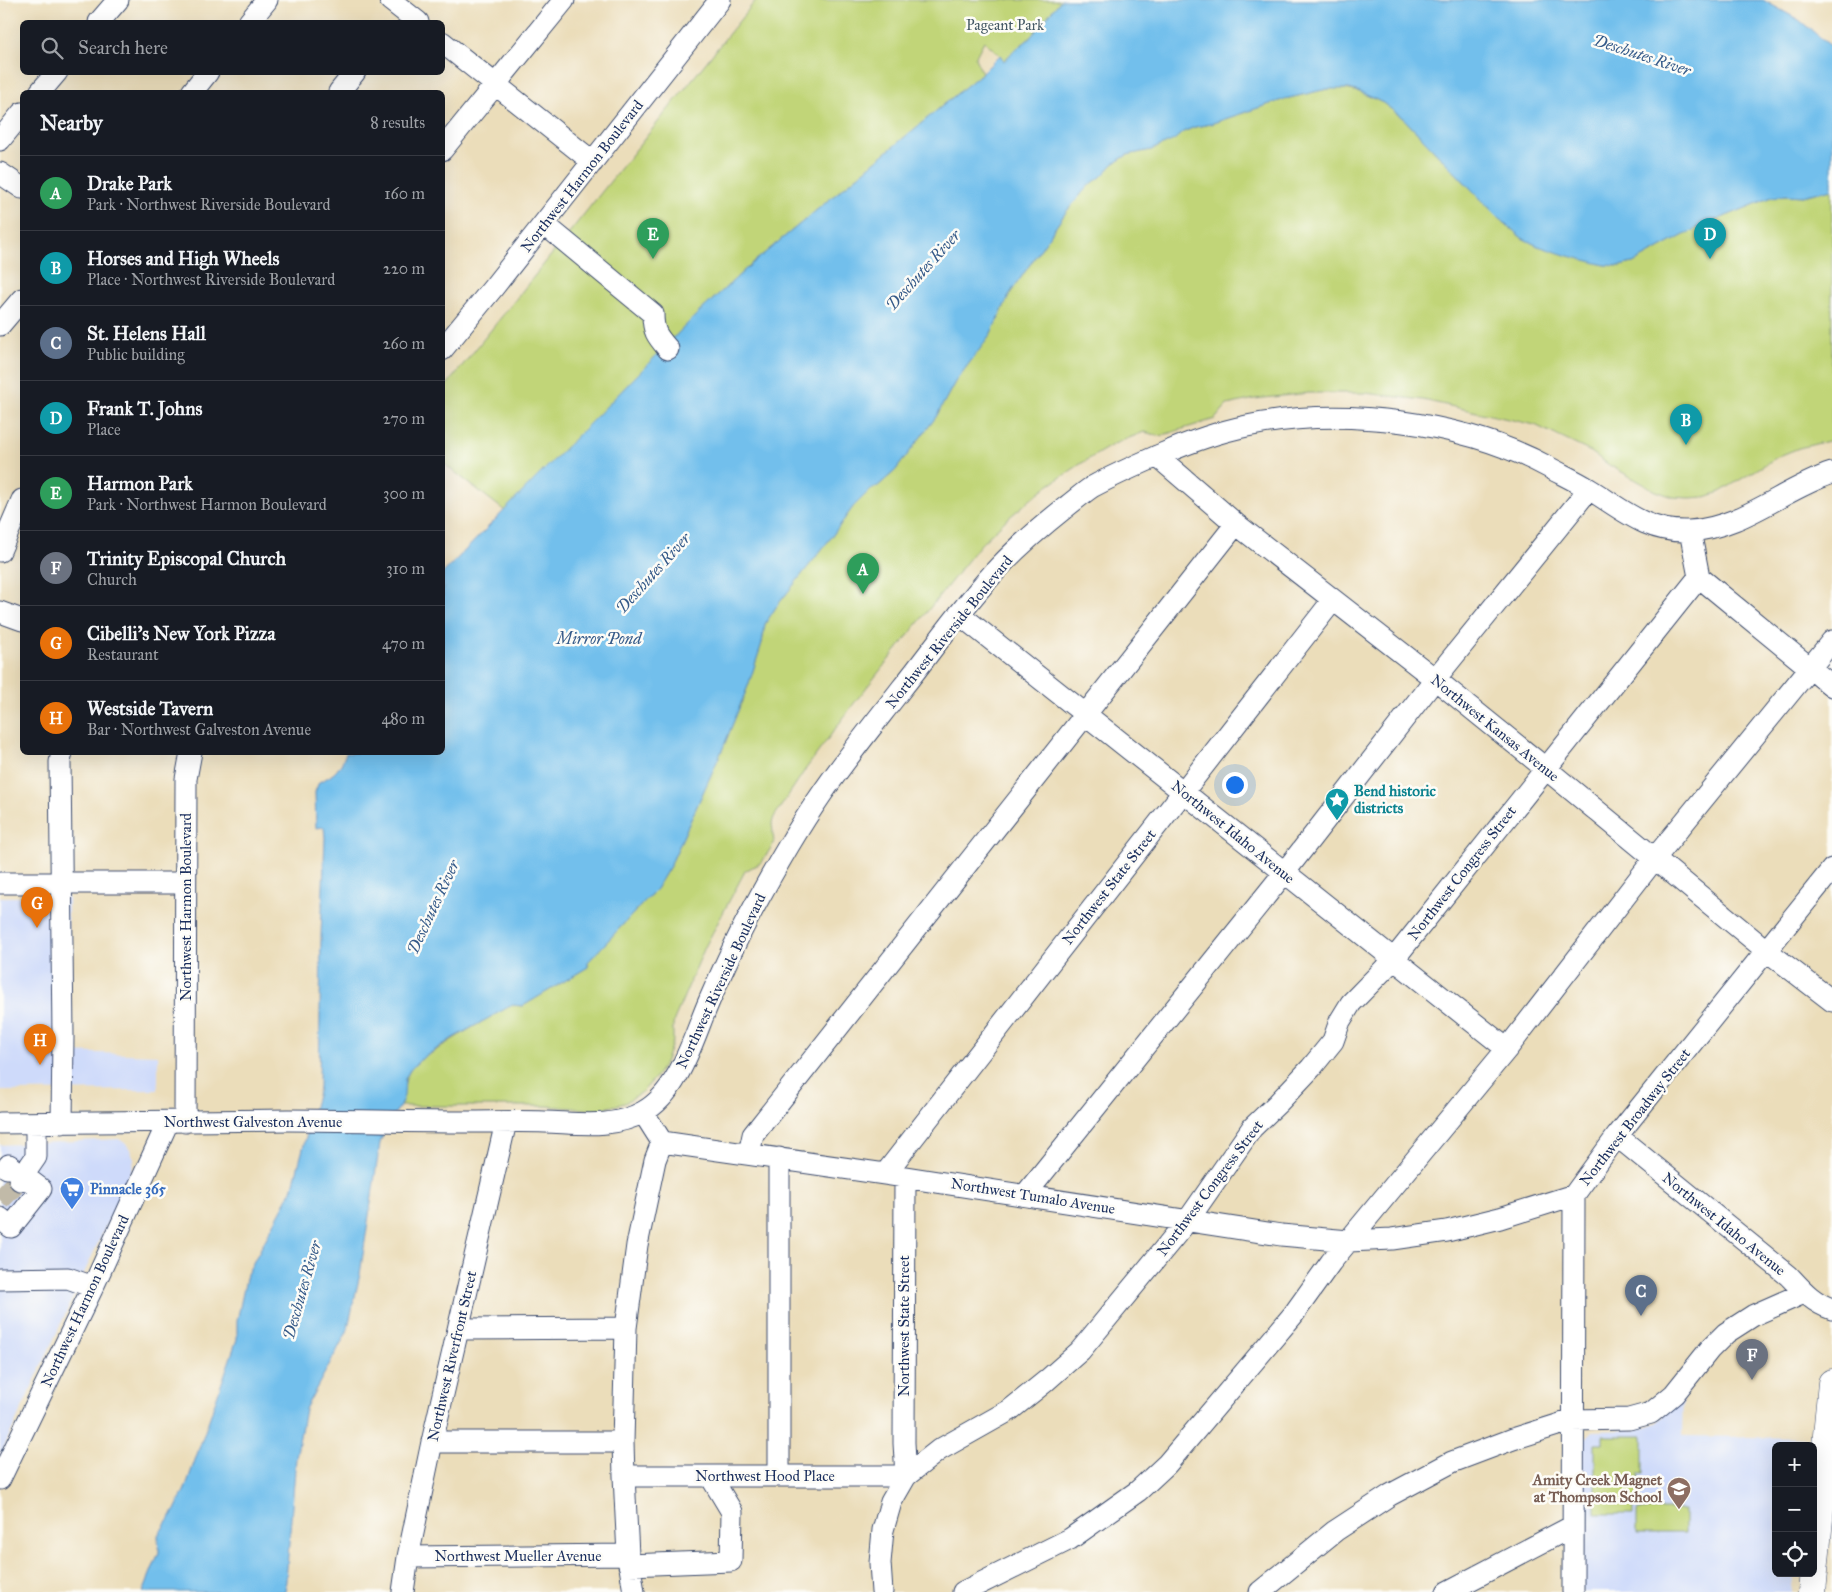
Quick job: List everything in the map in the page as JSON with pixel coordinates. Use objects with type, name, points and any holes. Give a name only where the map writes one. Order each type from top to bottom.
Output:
[{"type":"main road","points":[[1812,1592],[1832,1383]]},
{"type":"street","points":[[101,20],[118,0]]},
{"type":"street","points":[[251,20],[267,0]]},
{"type":"street","points":[[445,146],[564,0]]},
{"type":"street","name":"Northwest Harmon Boulevard","points":[[445,346],[720,0]]},
{"type":"street","points":[[445,44],[593,162]]},
{"type":"street","points":[[42,90],[54,75]]},
{"type":"street","points":[[194,90],[206,75]]},
{"type":"street","points":[[340,90],[352,75]]},
{"type":"street","points":[[0,140],[20,116]]},
{"type":"street","points":[[0,173],[20,187]]},
{"type":"street","points":[[544,224],[653,314],[653,327],[658,337],[668,349]]},
{"type":"street","points":[[0,325],[20,301]]},
{"type":"street","name":"Northwest Riverside Boulevard","points":[[644,1112],[662,1097],[675,1079],[730,954],[785,851],[824,791],[959,614],[996,570],[1039,528],[1090,488],[1157,456],[1196,440],[1249,425],[1294,420],[1342,418],[1386,420],[1431,426],[1483,439],[1534,459],[1589,489],[1632,518],[1673,530],[1690,531],[1719,526],[1752,514],[1811,480],[1832,473]]},
{"type":"street","name":"Northwest Kansas Avenue","points":[[1157,456],[1236,524],[1435,679],[1656,858],[1767,951],[1832,1001]]},
{"type":"street","points":[[1025,1195],[1284,873],[1435,679],[1589,489]]},
{"type":"street","points":[[0,551],[20,505]]},
{"type":"street","points":[[749,1154],[754,1134],[1236,524]]},
{"type":"street","points":[[1690,531],[1699,577],[1832,686]]},
{"type":"street","name":"Northwest Congress Street","points":[[882,1592],[880,1563],[884,1530],[891,1502],[906,1476],[939,1450],[1010,1410],[1080,1351],[1188,1220],[1252,1128],[1311,1068],[1332,1041],[1340,1021],[1351,1003],[1394,959],[1699,577]]},
{"type":"street","name":"Northwest State Street","points":[[906,1476],[895,1175],[1184,792],[1333,600]]},
{"type":"street","points":[[0,612],[20,619]]},
{"type":"street","name":"Northwest Idaho Avenue","points":[[959,614],[1085,716],[1184,792],[1507,1049]]},
{"type":"street","points":[[963,1592],[1070,1539],[1138,1491],[1167,1464],[1293,1315],[1331,1262],[1507,1049],[1656,858],[1832,641]]},
{"type":"street","points":[[61,755],[62,1123]]},
{"type":"street","name":"Northwest Harmon Boulevard","points":[[0,1479],[92,1287],[177,1122],[185,883],[186,779],[190,755]]},
{"type":"street","name":"Northwest Broadway Street","points":[[1573,1592],[1574,1195],[1617,1136],[1832,869]]},
{"type":"street","points":[[0,883],[185,883]]},
{"type":"street","points":[[506,1122],[608,1123],[644,1112],[662,1142],[655,1160],[637,1245],[626,1328],[624,1476],[629,1560],[634,1592]]},
{"type":"street","name":"Northwest Galveston Avenue","points":[[0,1123],[294,1120],[506,1122]]},
{"type":"street","name":"Northwest Riverfront Street","points":[[403,1592],[408,1557],[432,1442],[506,1122]]},
{"type":"street","points":[[0,1218],[11,1227],[41,1189],[16,1174],[36,1157],[36,1123]]},
{"type":"street","name":"Northwest Idaho Avenue","points":[[1617,1136],[1789,1276],[1804,1293],[1821,1306],[1832,1309]]},
{"type":"street","name":"Northwest Tumalo Avenue","points":[[662,1142],[895,1175],[1282,1235],[1349,1241],[1392,1239],[1448,1231],[1500,1218],[1574,1195]]},
{"type":"street","points":[[779,1158],[780,1475]]},
{"type":"street","points":[[0,1279],[68,1278],[92,1287]]},
{"type":"street","points":[[1260,1592],[1335,1531],[1390,1496],[1452,1462],[1513,1439],[1573,1420],[1629,1419],[1651,1413],[1674,1394],[1710,1349],[1726,1334],[1754,1315],[1804,1293]]},
{"type":"street","points":[[459,1329],[626,1328]]},
{"type":"street","points":[[432,1442],[623,1442]]},
{"type":"street","name":"Northwest Hood Place","points":[[624,1476],[906,1476]]},
{"type":"street","name":"Northwest Mueller Avenue","points":[[408,1557],[731,1560],[732,1512],[711,1476]]},
{"type":"street","points":[[1447,1592],[1573,1526]]},
{"type":"shaded area","points":[[0,897],[68,897],[67,1052],[158,1055],[158,1090],[0,1091]]},
{"type":"shaded area","points":[[119,1139],[129,1146],[134,1159],[132,1169],[0,1456],[0,1145]]},
{"type":"shaded area","name":"Amity Creek Magnet at Thompson School","points":[[1683,1392],[1682,1436],[1810,1438],[1810,1442],[1772,1442],[1772,1577],[1793,1577],[1791,1592],[1583,1592],[1582,1442],[1593,1431],[1635,1430],[1656,1423],[1668,1412]]},
{"type":"green space","name":"Pageant Park","points":[[756,0],[1061,0],[1029,39],[1004,61],[984,41],[975,58],[982,73],[748,267],[693,318],[505,511],[445,465],[445,387]]},
{"type":"green space","points":[[1338,88],[1360,92],[1383,103],[1404,119],[1499,218],[1522,238],[1538,246],[1605,265],[1620,266],[1633,263],[1695,229],[1772,197],[1786,195],[1803,196],[1832,189],[1832,440],[1799,448],[1779,456],[1720,492],[1705,497],[1689,498],[1673,497],[1656,491],[1609,465],[1591,452],[1535,425],[1423,400],[1365,393],[1309,393],[1255,399],[1227,405],[1215,419],[1160,436],[1144,432],[1114,444],[1042,490],[981,544],[855,702],[805,770],[774,817],[772,823],[774,843],[762,862],[745,871],[705,947],[674,1020],[673,1041],[665,1063],[643,1091],[625,1103],[597,1110],[546,1106],[400,1106],[407,1076],[416,1063],[492,1016],[512,1005],[523,1006],[588,967],[588,962],[656,889],[670,866],[723,748],[748,686],[762,643],[765,624],[853,507],[871,489],[878,486],[895,471],[936,417],[955,382],[989,337],[1011,292],[1066,212],[1088,186],[1102,176],[1113,164],[1127,155],[1151,150],[1195,127],[1210,124],[1285,99]]},
{"type":"green space","points":[[1603,1436],[1643,1436],[1643,1474],[1639,1474],[1640,1504],[1633,1504],[1633,1514],[1595,1514],[1595,1444],[1603,1444]]},
{"type":"green space","points":[[1637,1510],[1685,1510],[1685,1533],[1637,1533]]},
{"type":"water","name":"Mirror Pond","points":[[1061,0],[1763,0],[1799,20],[1832,47],[1832,189],[1803,196],[1786,195],[1772,197],[1695,229],[1633,263],[1620,266],[1605,265],[1565,255],[1538,246],[1522,238],[1499,218],[1404,119],[1383,103],[1349,89],[1327,89],[1285,99],[1210,124],[1195,127],[1183,132],[1174,140],[1151,150],[1127,155],[1113,164],[1102,176],[1088,186],[1066,212],[1011,292],[989,337],[955,382],[936,417],[895,471],[878,486],[871,489],[853,507],[765,624],[762,643],[748,686],[723,748],[670,866],[656,889],[588,962],[588,967],[523,1006],[512,1005],[453,1038],[420,1060],[410,1070],[405,1079],[404,1096],[400,1106],[390,1117],[380,1143],[360,1274],[347,1332],[305,1409],[296,1458],[285,1592],[143,1592],[159,1552],[158,1535],[175,1510],[185,1489],[237,1339],[237,1321],[247,1274],[292,1190],[319,1088],[321,935],[325,838],[324,827],[316,828],[315,792],[319,782],[336,771],[345,755],[445,755],[445,571],[693,318],[748,267],[982,73],[1000,55],[1004,61],[1029,39]]},
{"type":"tunnel","points":[[0,1200],[20,1180]]},
{"type":"place","name":"Harmon Park","points":[[653,259]]},
{"type":"place","name":"Frank T. Johns","points":[[1710,259]]},
{"type":"place","name":"Horses and High Wheels","points":[[1686,445]]},
{"type":"place","name":"Drake Park","points":[[863,594]]},
{"type":"place","name":"Bend historic districts","points":[[1337,821]]},
{"type":"place","name":"Cibelli's New York Pizza","points":[[37,928]]},
{"type":"place","name":"Westside Tavern","points":[[40,1065]]},
{"type":"place","name":"Pinnacle 365","points":[[72,1210]]},
{"type":"place","name":"St. Helens Hall","points":[[1641,1316]]},
{"type":"place","name":"Trinity Episcopal Church","points":[[1752,1380]]},
{"type":"place","name":"Amity Creek Magnet at Thompson School","points":[[1679,1510]]},
{"type":"water label","name":"Deschutes River","points":[[1642,55]]},
{"type":"water label","name":"Deschutes River","points":[[923,270]]},
{"type":"water label","name":"Deschutes River","points":[[653,573]]},
{"type":"water label","name":"Deschutes River","points":[[433,907]]},
{"type":"water label","name":"Deschutes River","points":[[302,1290]]}]
